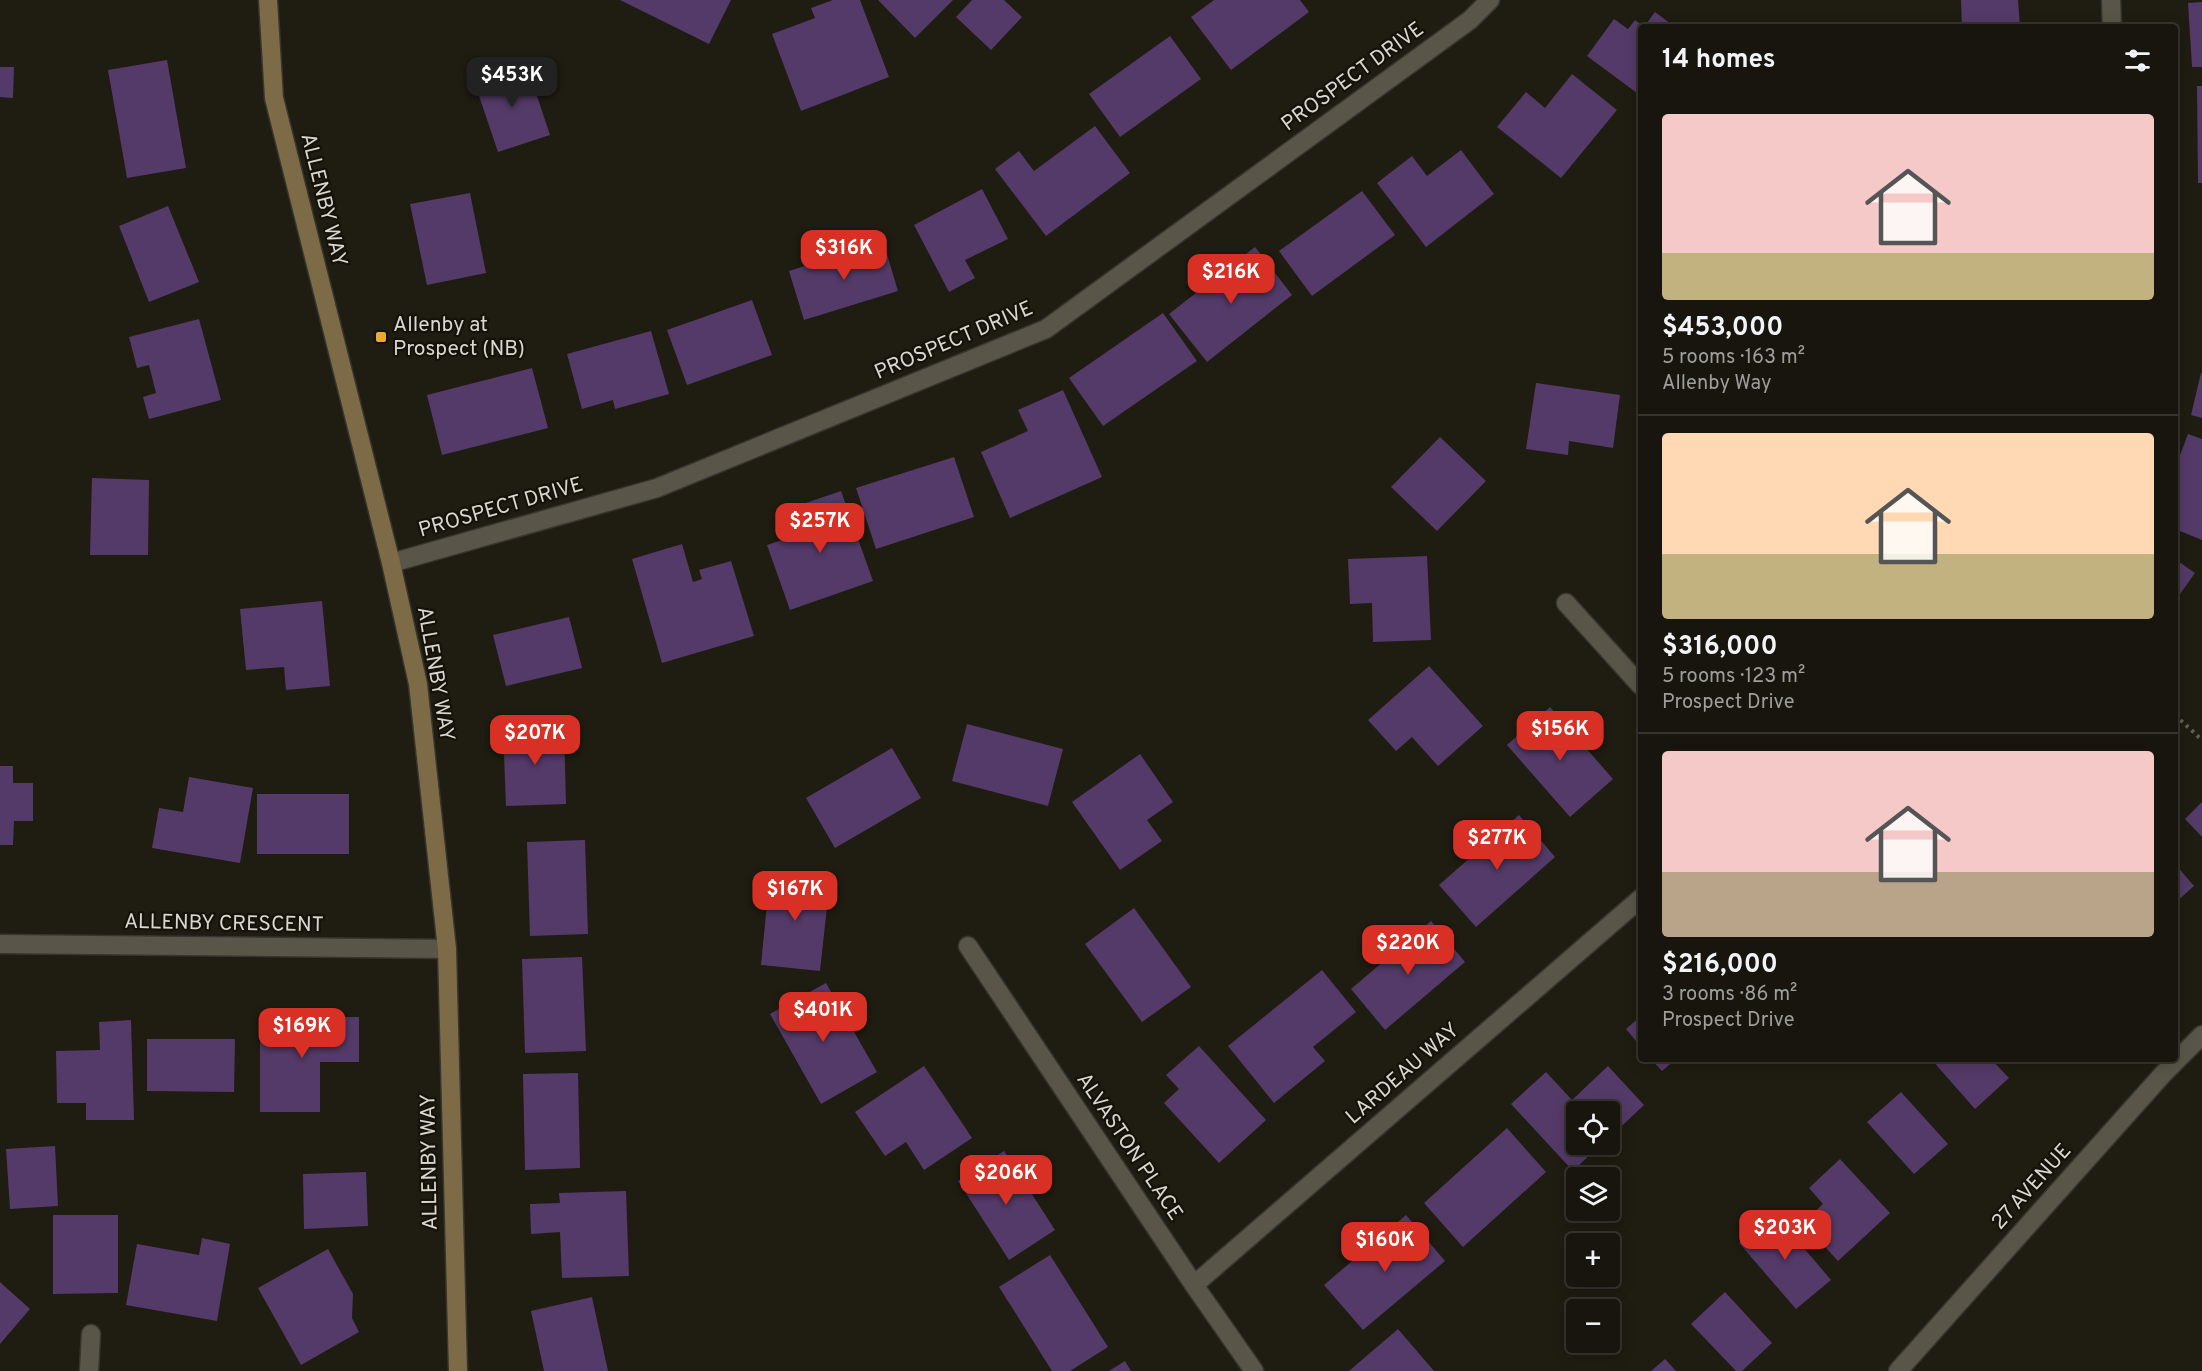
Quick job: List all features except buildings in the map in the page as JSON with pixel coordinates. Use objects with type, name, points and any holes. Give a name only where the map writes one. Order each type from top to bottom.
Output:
[{"type":"street","name":"ALLENBY WAY","points":[[268,0],[274,98],[391,563],[418,684],[447,949],[458,1371]]},
{"type":"street","name":"PROSPECT DRIVE","points":[[391,563],[657,488],[1046,329],[1470,20],[1490,0]]},
{"type":"street","points":[[2111,0],[2112,24]]},
{"type":"street","points":[[1566,603],[1638,683]]},
{"type":"street","name":"LARDEAU WAY","points":[[1194,1285],[1638,901]]},
{"type":"street","name":"ALLENBY CRESCENT","points":[[0,944],[447,949]]},
{"type":"street","name":"ALVASTON PLACE","points":[[968,946],[1254,1371]]},
{"type":"street","name":"27 AVENUE","points":[[2178,1059],[2202,1035]]},
{"type":"street","name":"27 AVENUE","points":[[1898,1371],[2175,1062]]},
{"type":"street","points":[[89,1371],[91,1334]]},
{"type":"path","points":[[2178,718],[2202,740]]},
{"type":"place","name":"Allenby at Prospect (NB)","points":[[381,337]]}]
